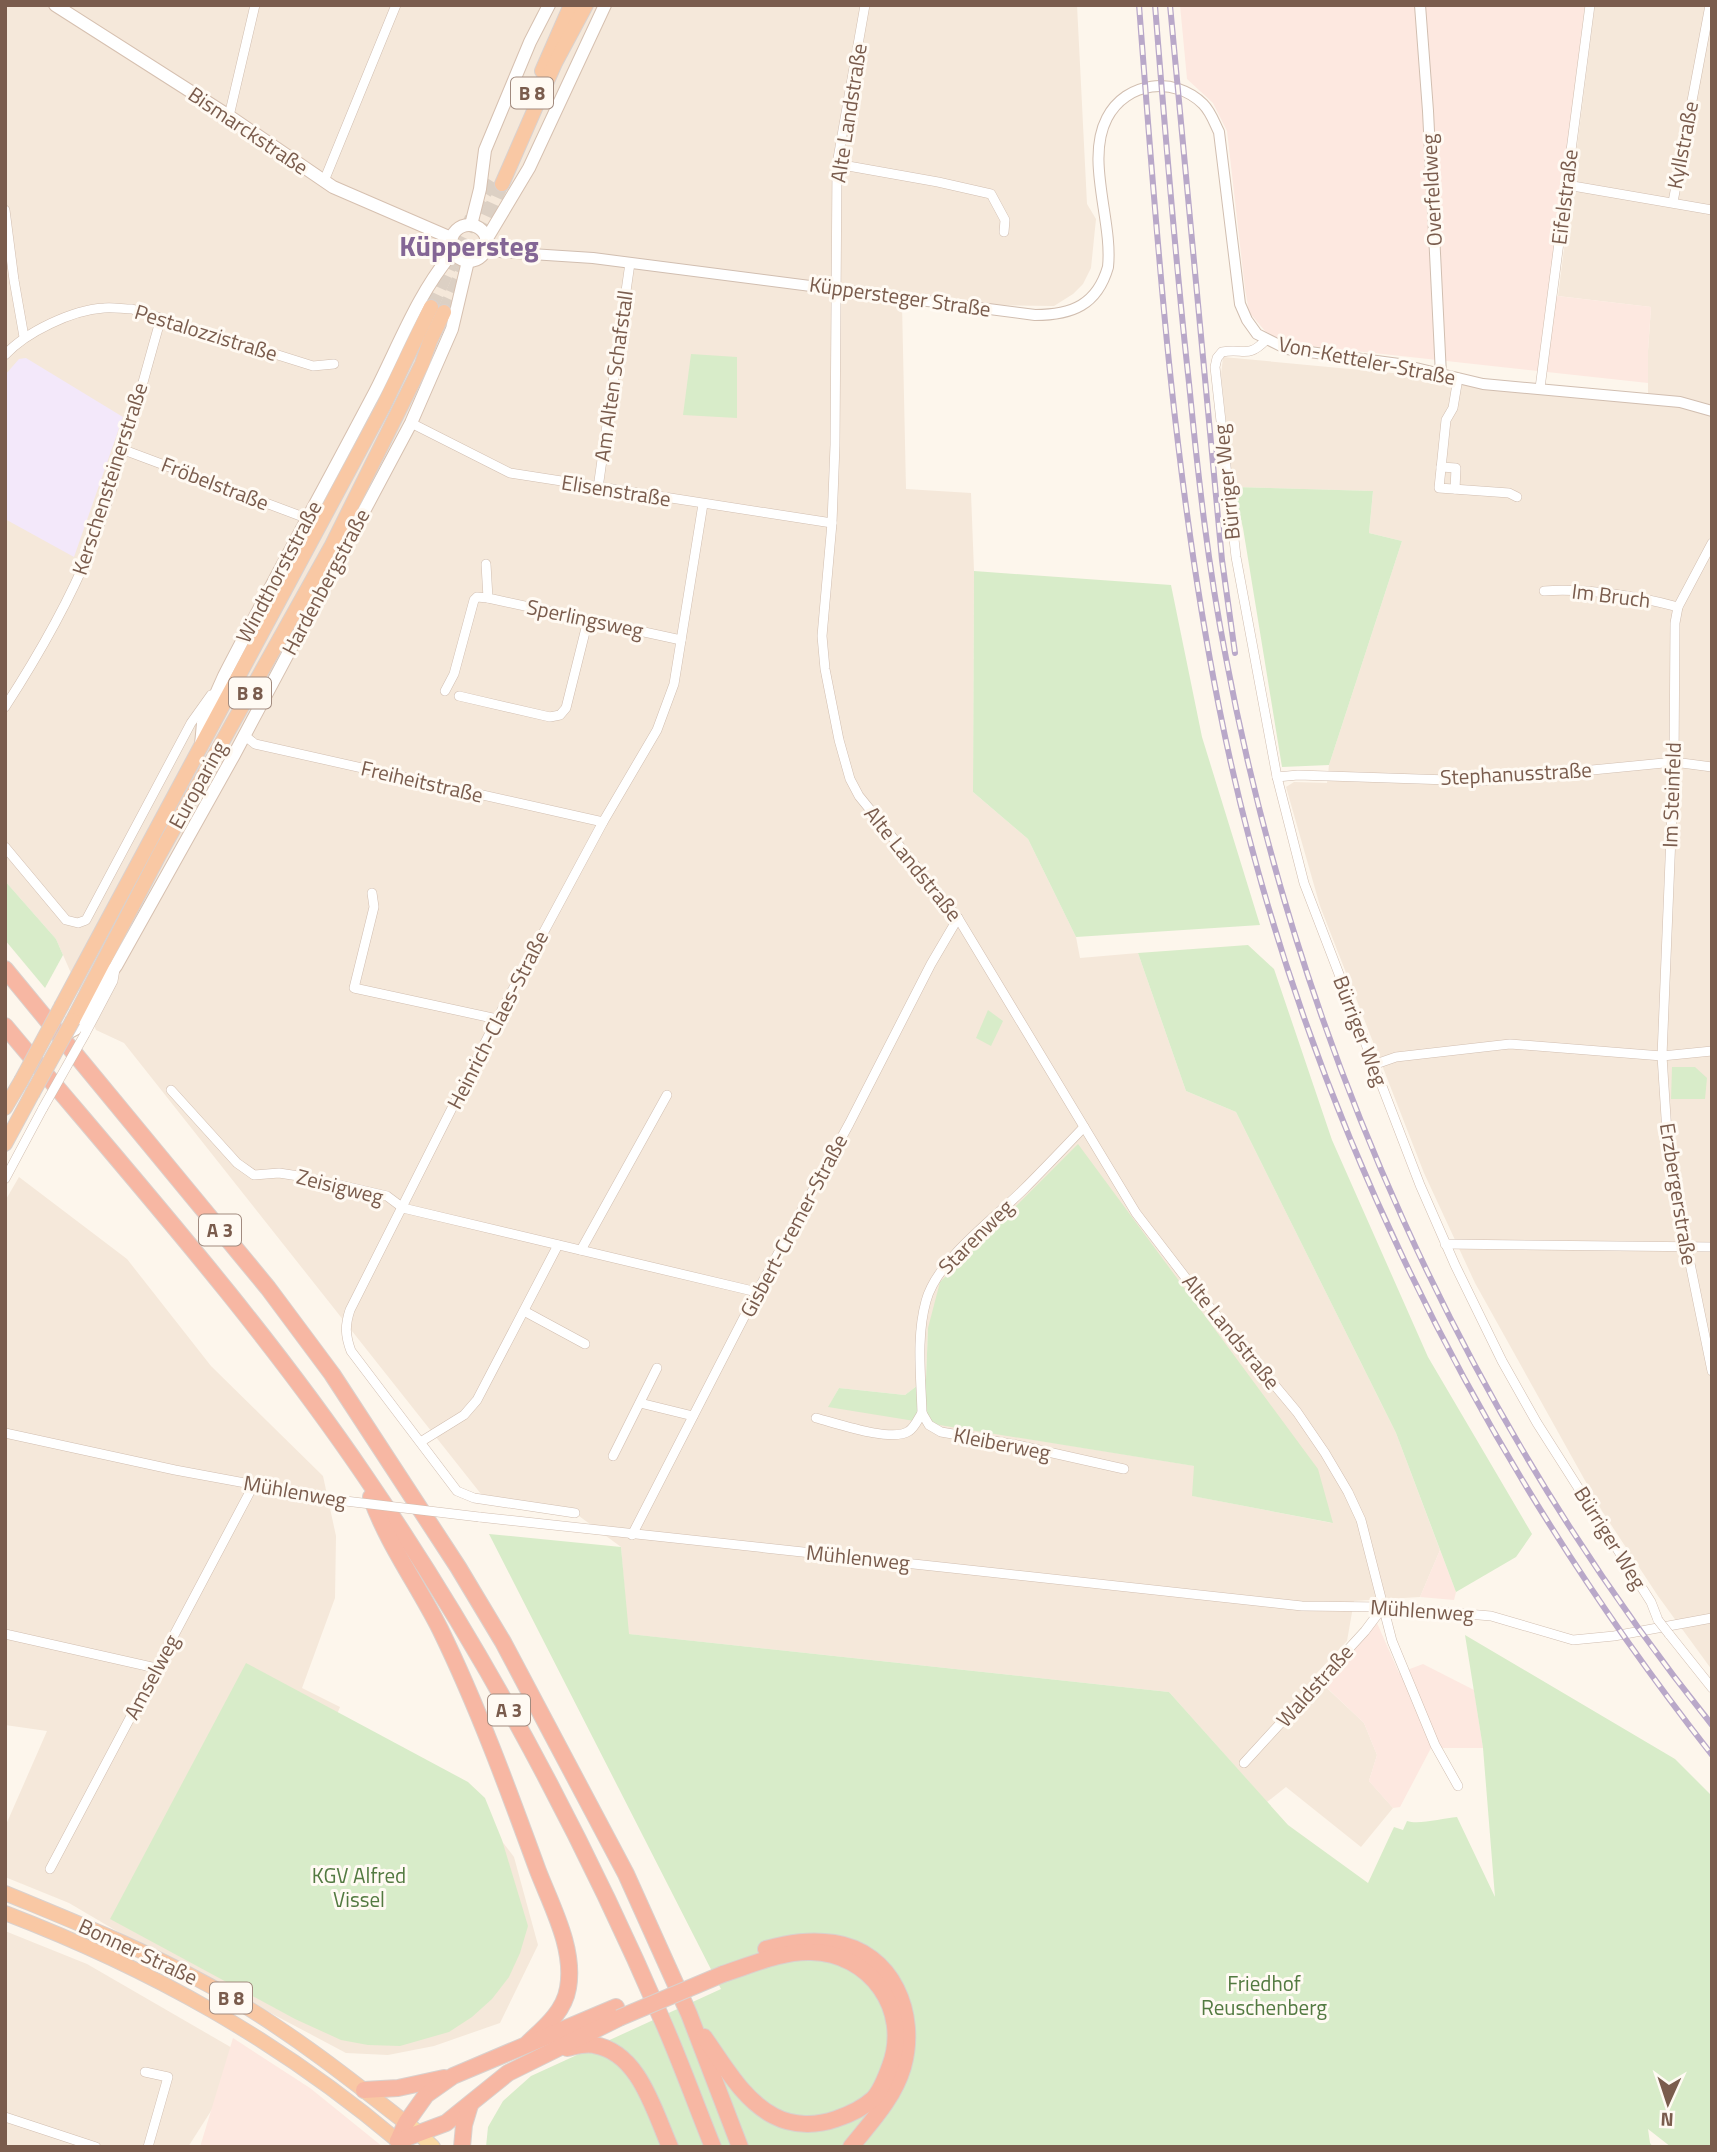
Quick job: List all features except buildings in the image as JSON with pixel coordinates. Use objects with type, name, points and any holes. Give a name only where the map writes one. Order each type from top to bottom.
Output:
[{"type":"highway","name":"B 8","points":[[571,5],[497,182],[586,5]]},
{"type":"highway","name":"Europaring","points":[[5,1108],[438,309],[422,363],[331,547],[159,855],[79,1027],[64,1035],[5,1144]]},
{"type":"highway","name":"A 3","points":[[5,969],[268,1288],[332,1374],[458,1567],[503,1642],[595,1811],[626,1874],[689,2014],[740,2147]]},
{"type":"highway","name":"A 3","points":[[5,1026],[208,1268],[364,1474],[432,1577],[491,1676],[567,1819],[664,2024],[713,2147]]},
{"type":"highway","points":[[364,1474],[379,1518],[438,1626],[481,1721],[569,1956],[568,1991],[561,2007],[549,2023],[527,2043]]},
{"type":"highway","name":"Bonner Straße","points":[[5,1893],[85,1926],[188,1974],[232,1998],[293,2038],[412,2128]]},
{"type":"highway","name":"Bonner Straße","points":[[5,1913],[110,1957],[219,2013],[306,2068],[401,2144]]},
{"type":"highway","points":[[401,2144],[412,2128],[426,2095],[453,2076],[527,2043],[617,2012],[788,1944],[811,1940],[837,1943],[872,1960],[898,1989],[906,2015],[908,2041],[903,2067],[894,2090],[851,2147]]},
{"type":"highway","points":[[689,2014],[738,2084],[754,2102],[775,2117],[796,2123],[820,2125],[847,2115],[873,2099],[886,2078],[895,2054],[895,2017],[887,1995],[872,1976],[856,1964],[833,1955],[810,1952],[722,1969]]},
{"type":"highway","points":[[412,2128],[446,2123],[508,2073],[617,2012]]},
{"type":"highway","points":[[551,2051],[594,2045],[618,2055],[635,2072],[670,2147]]},
{"type":"highway","points":[[364,2090],[398,2088],[453,2076]]},
{"type":"highway","points":[[462,2147],[470,2105]]},
{"type":"main road","name":"Bismarckstraße","points":[[55,5],[229,116],[324,181],[451,238]]},
{"type":"main road","points":[[471,225],[480,189],[485,150],[530,42],[549,5]]},
{"type":"main road","points":[[486,246],[481,230],[471,225],[460,228],[451,238],[453,252],[460,259],[468,261],[479,258],[486,246],[529,167],[605,5]]},
{"type":"main road","name":"Windthorststraße","points":[[224,676],[375,392],[419,303],[439,268],[453,252]]},
{"type":"main road","name":"Hardenbergstraße","points":[[79,1027],[244,736],[411,423],[452,329],[468,261]]},
{"type":"main road","points":[[201,747],[203,723],[224,676]]},
{"type":"main road","name":"Bonner Straße","points":[[412,2128],[433,2147]]},
{"type":"street","points":[[229,116],[255,5]]},
{"type":"street","points":[[324,181],[396,5]]},
{"type":"street","name":"Alte Landstraße","points":[[865,5],[837,164],[832,523],[822,636],[839,740],[850,779],[859,796],[958,918],[1136,1213],[1192,1286],[1297,1412],[1325,1452],[1361,1520],[1392,1641],[1435,1745],[1458,1786]]},
{"type":"street","name":"Overfeldweg","points":[[1420,5],[1441,375]]},
{"type":"street","name":"Eifelstraße","points":[[1541,388],[1590,5]]},
{"type":"street","name":"Kyllstraße","points":[[1672,202],[1710,5]]},
{"type":"street","name":"Von-Ketteler-Straße","points":[[1131,93],[1149,86],[1173,87],[1194,97],[1212,116],[1222,146],[1240,304],[1250,326],[1266,340],[1298,352],[1398,364],[1483,384],[1680,402],[1712,411]]},
{"type":"street","name":"Küppersteger Straße","points":[[486,246],[1035,315],[1062,314],[1084,303],[1104,281],[1108,262],[1099,157],[1101,135],[1111,112],[1131,93]]},
{"type":"street","points":[[837,164],[990,194],[1005,220],[1003,232]]},
{"type":"street","points":[[1567,185],[1712,210]]},
{"type":"street","points":[[5,210],[24,337]]},
{"type":"street","name":"Am Alten Schafstall","points":[[598,488],[630,263]]},
{"type":"street","name":"Pestalozzistraße","points":[[5,355],[24,337],[59,320],[106,308],[132,309],[313,366],[334,365]]},
{"type":"street","name":"Kerschensteinerstraße","points":[[5,708],[55,626],[81,572],[124,450],[161,318]]},
{"type":"street","name":"Bürriger Weg","points":[[1266,340],[1250,353],[1222,352],[1217,358],[1216,367],[1236,557],[1277,777],[1304,883],[1445,1244],[1514,1382],[1537,1423],[1651,1602],[1658,1620],[1712,1688]]},
{"type":"street","points":[[1458,378],[1453,408],[1446,420],[1439,488],[1509,493],[1517,497]]},
{"type":"street","name":"Elisenstraße","points":[[411,423],[510,473],[832,523]]},
{"type":"street","name":"Fröbelstraße","points":[[124,450],[306,519]]},
{"type":"street","points":[[1441,467],[1456,468],[1455,489]]},
{"type":"street","name":"Heinrich-Claes-Straße","points":[[575,1513],[474,1498],[457,1491],[351,1350],[346,1337],[346,1323],[350,1310],[498,1019],[666,710],[674,684],[702,504]]},
{"type":"street","name":"Im Steinfeld","points":[[1662,1056],[1674,762],[1675,623],[1678,607],[1712,543]]},
{"type":"street","points":[[486,564],[488,598]]},
{"type":"street","name":"Im Bruch","points":[[1544,591],[1563,589],[1590,592],[1678,607]]},
{"type":"street","name":"Sperlingsweg","points":[[444,691],[454,674],[477,597],[681,640]]},
{"type":"street","points":[[459,696],[550,717],[560,715],[566,708],[588,620]]},
{"type":"street","name":"Windthorststraße","points":[[5,846],[66,920],[78,923],[86,920],[191,723],[224,676]]},
{"type":"street","name":"Freiheitstraße","points":[[244,736],[254,744],[603,822]]},
{"type":"street","name":"Stephanusstraße","points":[[1277,777],[1298,775],[1479,781],[1674,762],[1712,767]]},
{"type":"street","points":[[372,893],[374,907],[354,988],[498,1019]]},
{"type":"street","name":"Gisbert-Cremer-Straße","points":[[632,1535],[757,1292],[958,918]]},
{"type":"street","name":"Hardenbergstraße","points":[[5,1180],[43,1108],[79,1027]]},
{"type":"street","points":[[1373,1065],[1396,1057],[1510,1044],[1662,1056],[1712,1051]]},
{"type":"street","name":"Erzbergerstraße","points":[[1662,1056],[1667,1133],[1686,1247],[1712,1371]]},
{"type":"street","name":"Zeisigweg","points":[[172,1090],[237,1163],[254,1175],[279,1173],[305,1177],[387,1196],[403,1208],[757,1292]]},
{"type":"street","points":[[581,1250],[667,1096]]},
{"type":"street","name":"Starenweg","points":[[922,1413],[921,1331],[926,1299],[937,1277],[950,1259],[1084,1127]]},
{"type":"street","points":[[1445,1244],[1712,1247]]},
{"type":"street","points":[[422,1441],[464,1415],[477,1400],[558,1245]]},
{"type":"street","points":[[524,1311],[585,1344]]},
{"type":"street","points":[[612,1456],[657,1368]]},
{"type":"street","points":[[640,1403],[693,1416]]},
{"type":"street","points":[[816,1418],[868,1431],[901,1435],[911,1430],[922,1413]]},
{"type":"street","name":"Kleiberweg","points":[[922,1413],[929,1425],[941,1432],[1017,1445],[1124,1469]]},
{"type":"street","name":"Mühlenweg","points":[[5,1433],[253,1486],[337,1500],[632,1535],[1302,1606],[1383,1606],[1491,1616],[1573,1640],[1614,1636],[1712,1618]]},
{"type":"street","name":"Amselweg","points":[[50,1869],[253,1486]]},
{"type":"street","name":"Waldstraße","points":[[1244,1763],[1365,1631],[1383,1606]]},
{"type":"street","points":[[5,1634],[156,1668]]},
{"type":"street","points":[[145,2072],[168,2077],[148,2147]]},
{"type":"street","points":[[5,2117],[96,2147]]},
{"type":"shaded area","points":[[5,5],[1077,5],[1087,204],[1096,219],[1091,268],[1083,284],[1054,306],[902,304],[906,489],[971,493],[974,571],[973,792],[1028,839],[1076,937],[1080,958],[1138,953],[1186,1091],[1236,1112],[1396,1433],[1440,1550],[1420,1597],[1354,1601],[1347,1641],[1314,1676],[1364,1723],[1377,1755],[1369,1781],[1393,1808],[1361,1847],[1286,1787],[1267,1802],[1169,1692],[628,1634],[621,1547],[575,1513],[481,1494],[124,1043],[96,1030],[56,939],[5,881]],"holes":[[[928,1328],[1332,1523],[1193,1496],[1195,1466],[829,1406],[839,1388],[905,1395],[926,1379]]]},
{"type":"shaded area","points":[[1180,5],[1585,5],[1549,295],[1651,307],[1648,383],[1310,346],[1280,340],[1265,331],[1249,312],[1227,131],[1213,103],[1187,79]]},
{"type":"shaded area","points":[[1595,5],[1712,5],[1712,1670],[1658,1596],[1602,1511],[1475,1283],[1424,1173],[1320,906],[1286,787],[1294,782],[1327,783],[1329,765],[1402,541],[1369,533],[1373,491],[1233,487],[1221,375],[1223,357],[1414,375],[1484,389],[1648,402],[1651,307],[1558,296]]},
{"type":"shaded area","points":[[26,358],[123,417],[74,557],[5,519],[5,375],[19,359]]},
{"type":"shaded area","points":[[19,1177],[127,1259],[211,1366],[323,1476],[336,1536],[335,1598],[302,1688],[340,1707],[335,1719],[463,1790],[514,1857],[538,1945],[500,2023],[434,2046],[388,2055],[346,2053],[69,1903],[5,1877],[5,1827],[47,1731],[5,1725],[5,1201]]},
{"type":"shaded area","points":[[1440,1550],[1456,1592],[1454,1600],[1420,1597]]},
{"type":"shaded area","points":[[1377,1623],[1399,1673],[1423,1664],[1474,1690],[1483,1748],[1431,1748],[1400,1807],[1393,1808],[1369,1781],[1377,1755],[1364,1723],[1321,1682]]},
{"type":"shaded area","points":[[5,1931],[87,1964],[246,2056],[188,2147],[5,2147]]},
{"type":"shaded area","points":[[233,2038],[310,2088],[383,2147],[200,2147]]},
{"type":"green space","points":[[691,354],[737,357],[737,418],[683,415]]},
{"type":"green space","points":[[1233,487],[1373,491],[1369,533],[1402,541],[1329,765],[1282,767],[1243,528]]},
{"type":"green space","points":[[974,571],[1171,585],[1202,737],[1260,925],[1076,937],[1028,839],[973,792]]},
{"type":"green space","points":[[5,881],[56,939],[63,955],[45,988],[5,940]]},
{"type":"green space","points":[[1248,945],[1274,969],[1332,1140],[1428,1357],[1532,1534],[1516,1557],[1456,1592],[1396,1433],[1236,1112],[1186,1091],[1138,953]]},
{"type":"green space","points":[[988,1010],[1003,1021],[991,1046],[976,1038]]},
{"type":"green space","points":[[1672,1067],[1695,1067],[1707,1078],[1705,1099],[1671,1099]]},
{"type":"green space","points":[[1078,1144],[1318,1469],[1333,1523],[1192,1496],[1194,1466],[828,1407],[839,1388],[905,1395],[926,1379],[928,1328],[940,1282]]},
{"type":"green space","name":"Friedhof Reuschenberg","points":[[489,1534],[621,1547],[629,1634],[1169,1692],[1288,1825],[1368,1883],[1394,1827],[1403,1830],[1407,1821],[1424,1822],[1457,1817],[1495,1897],[1483,1748],[1465,1635],[1675,1759],[1712,1796],[1712,2147],[1671,2147],[1648,2129],[1653,2147],[486,2147],[488,2127],[503,2101],[531,2076],[721,1989]]},
{"type":"green space","name":"KGV Alfred Vissel","points":[[246,1663],[468,1782],[485,1798],[502,1840],[528,1926],[509,1977],[492,1999],[472,2017],[449,2032],[400,2046],[368,2045],[341,2040],[295,2019],[110,1919]]},
{"type":"tunnel","points":[[431,307],[479,202],[493,180]]},
{"type":"tunnel","points":[[444,312],[502,184]]},
{"type":"railway","points":[[1139,5],[1168,358],[1203,620],[1219,707],[1252,849],[1294,989],[1345,1126],[1404,1260],[1471,1390],[1544,1516],[1625,1638],[1712,1755]]},
{"type":"railway","points":[[1155,5],[1184,336],[1214,590],[1258,802],[1298,945],[1347,1084],[1404,1221],[1469,1354],[1542,1483],[1623,1607],[1712,1725]]},
{"type":"railway","points":[[1170,5],[1222,560],[1235,653]]},
{"type":"district","name":"Küppersteg","points":[[469,246]]}]
